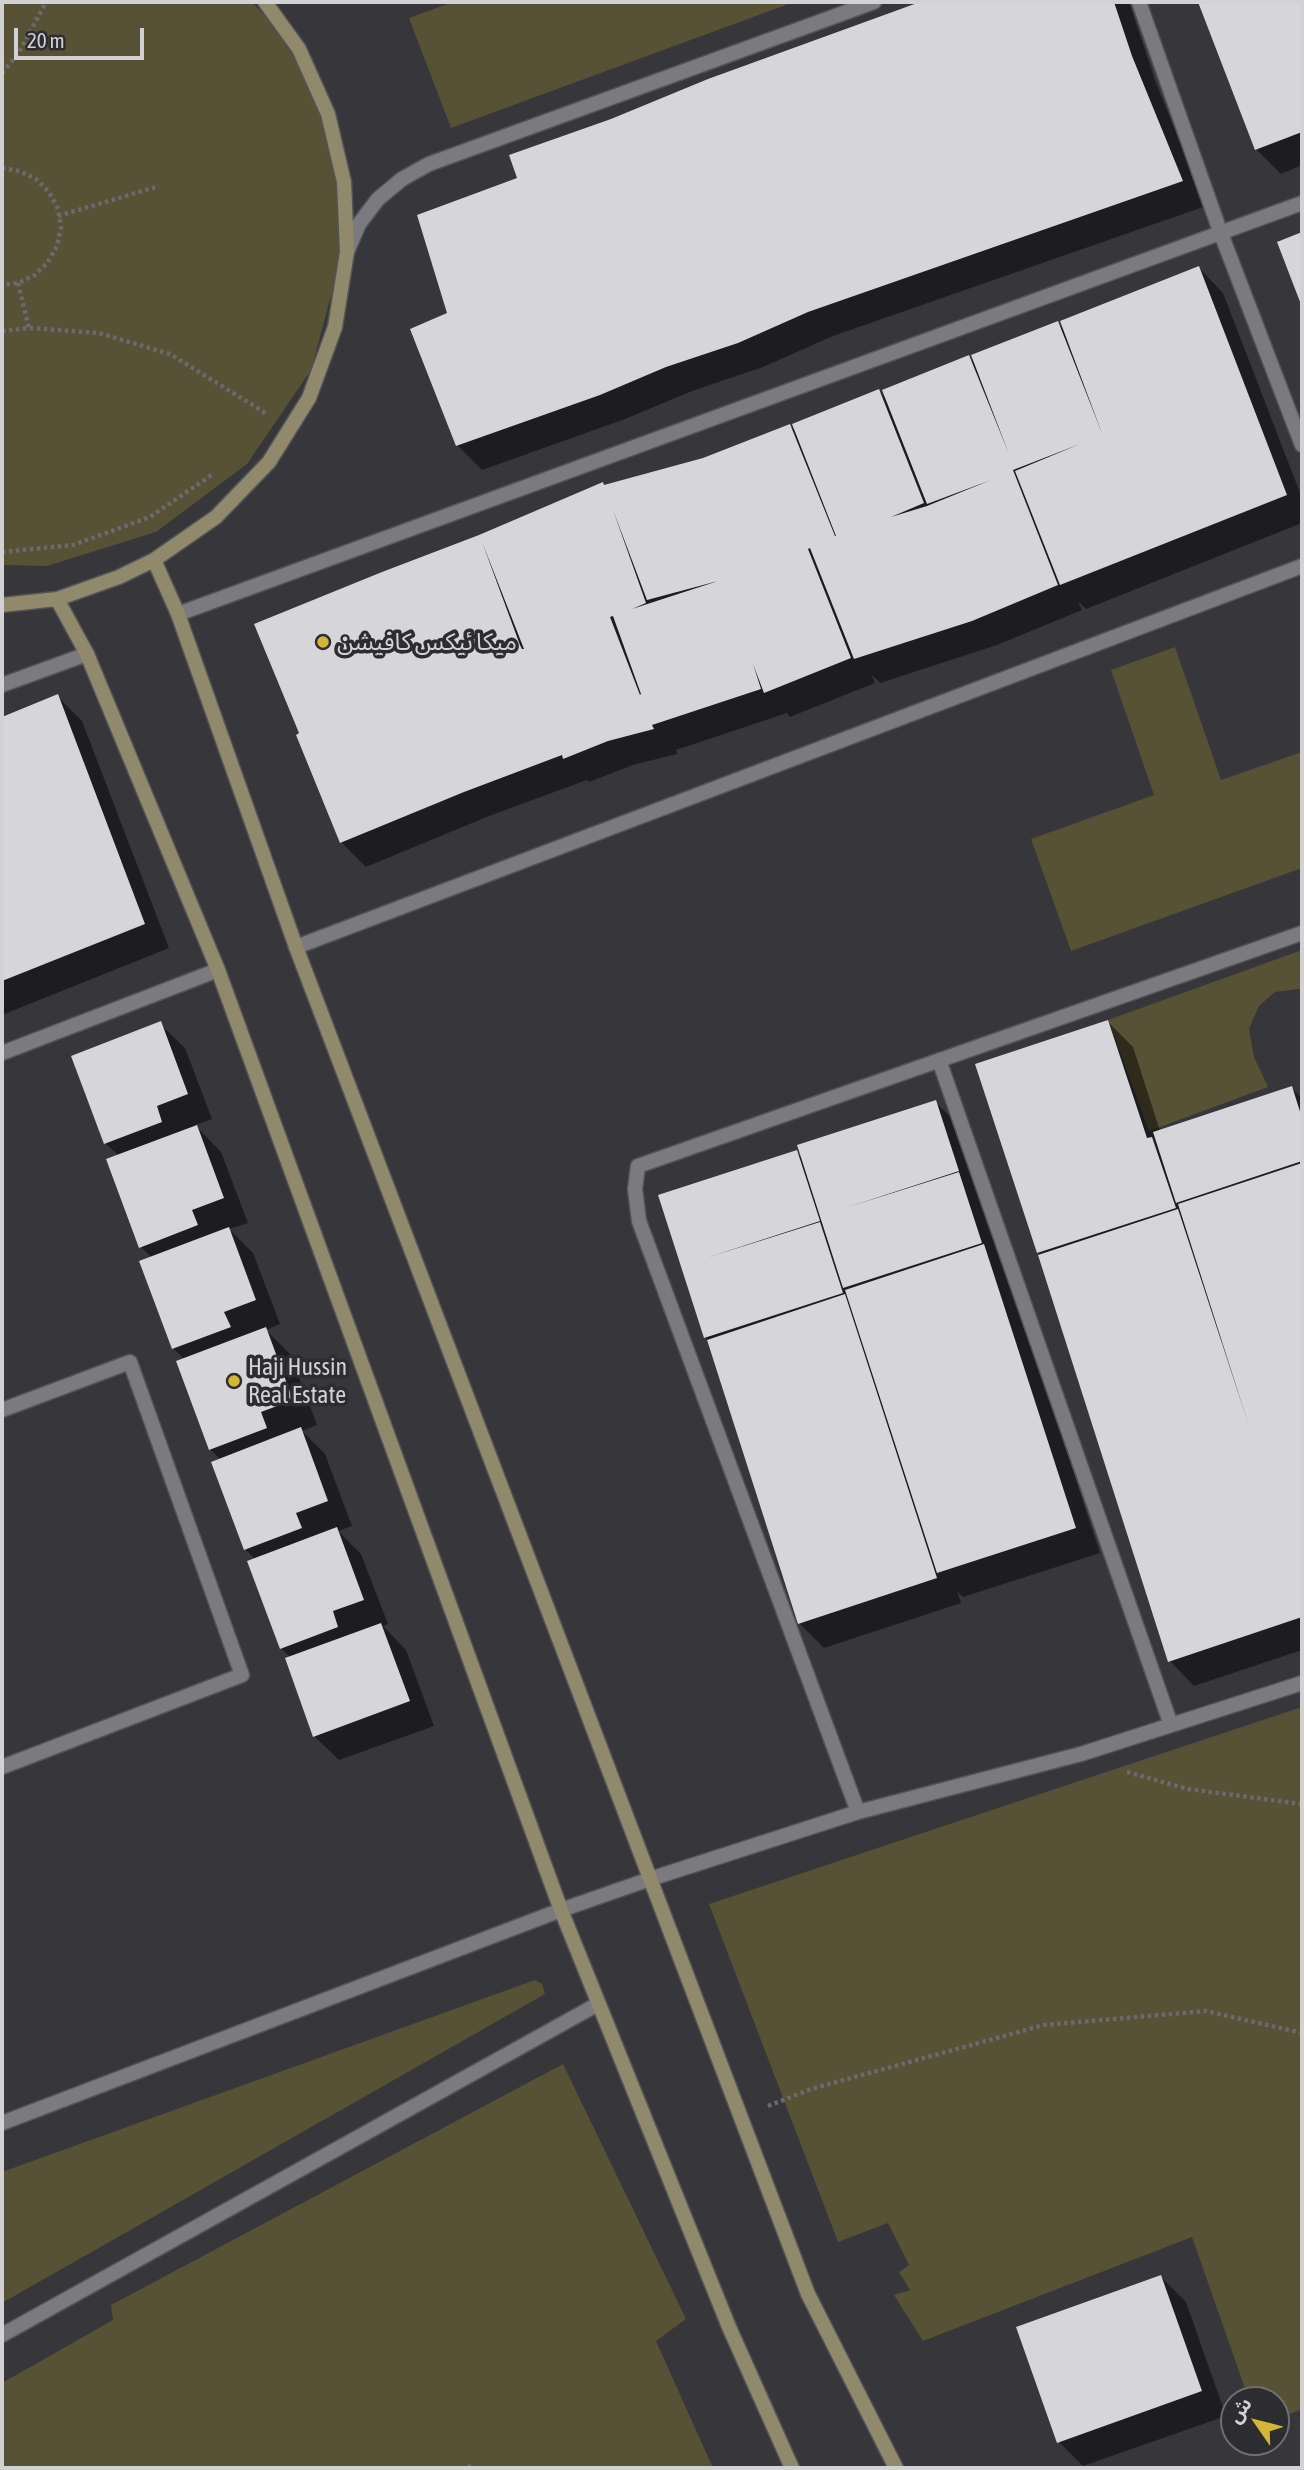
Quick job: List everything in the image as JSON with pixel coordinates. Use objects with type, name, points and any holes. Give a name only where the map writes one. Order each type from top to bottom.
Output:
[{"type":"street","points":[[2,605],[57,598],[119,577],[154,560],[216,517],[269,462],[309,398],[335,327],[347,252],[344,181],[328,114],[299,49],[265,2]]},
{"type":"street","points":[[347,252],[359,224],[378,199],[402,179],[429,164],[874,2]]},
{"type":"street","points":[[1139,2],[1220,231],[1302,445]]},
{"type":"street","points":[[178,614],[1302,203]]},
{"type":"street","points":[[154,560],[178,614],[296,947],[808,2294],[896,2468]]},
{"type":"street","points":[[296,947],[1302,566]]},
{"type":"street","points":[[57,598],[87,654],[218,970],[561,1910],[729,2327],[792,2468]]},
{"type":"street","points":[[2,685],[87,654]]},
{"type":"street","points":[[858,1812],[639,1221],[635,1189],[638,1166],[1302,933]]},
{"type":"street","points":[[2,1053],[218,970]]},
{"type":"street","points":[[939,1060],[1171,1725]]},
{"type":"street","points":[[2,1410],[130,1363],[242,1675],[2,1766]]},
{"type":"street","points":[[2,2123],[561,1910],[650,1879],[858,1812],[1080,1754],[1302,1683]]},
{"type":"street","points":[[2,2335],[598,2004]]},
{"type":"path","points":[[2,73],[18,54],[46,2]]},
{"type":"path","points":[[2,168],[19,171],[36,179],[50,192],[61,228],[57,246],[48,262],[35,275],[18,283],[2,285]]},
{"type":"path","points":[[58,216],[159,186]]},
{"type":"path","points":[[18,283],[29,328]]},
{"type":"path","points":[[2,331],[29,328],[99,332],[170,354],[268,415]]},
{"type":"path","points":[[259,424],[272,410]]},
{"type":"path","points":[[2,552],[73,545],[150,517],[218,471]]},
{"type":"path","points":[[1080,1754],[1153,1780],[1188,1789],[1302,1804]]},
{"type":"path","points":[[740,2117],[811,2089],[1044,2025],[1206,2011],[1302,2032]]},
{"type":"shaded area","points":[[2,2],[252,2],[290,43],[333,146],[341,259],[311,370],[247,464],[156,532],[47,566],[2,565]]},
{"type":"shaded area","points":[[453,2],[794,2],[451,128],[409,18]]},
{"type":"shaded area","points":[[1175,647],[1221,780],[1302,752],[1302,868],[1071,951],[1031,839],[1154,795],[1111,670]]},
{"type":"shaded area","points":[[1302,950],[1302,991],[1299,989],[1275,992],[1259,1006],[1249,1029],[1254,1057],[1268,1087],[1149,1131],[1108,1020]]},
{"type":"shaded area","points":[[1302,1707],[1302,2409],[1290,2414],[1290,2386],[1244,2386],[1192,2237],[923,2341],[894,2295],[910,2290],[899,2272],[909,2265],[888,2223],[838,2242],[709,1904]]},
{"type":"shaded area","points":[[535,1980],[542,1984],[545,1994],[2,2303],[2,2172]]},
{"type":"shaded area","points":[[563,2064],[686,2319],[656,2341],[713,2468],[2,2468],[2,2383],[113,2320],[111,2305]]},
{"type":"building","points":[[920,2],[1114,2],[1132,56],[1183,181],[808,312],[738,343],[666,367],[600,395],[456,446],[410,329],[447,313],[417,215],[517,178],[509,155]]},
{"type":"building","points":[[1198,2],[1302,2],[1302,132],[1255,150]]},
{"type":"building","points":[[1302,232],[1302,307],[1277,242]]},
{"type":"building","points":[[1199,266],[1287,495],[1060,585],[1015,471],[1080,444],[1013,470],[1058,585],[972,621],[854,659],[810,548],[808,549],[851,658],[764,693],[753,664],[761,689],[652,725],[654,729],[608,741],[563,759],[562,755],[340,843],[254,624],[479,535],[603,482],[604,485],[703,458],[790,424],[836,536],[792,424],[879,389],[924,503],[891,517],[927,506],[991,480],[927,504],[882,390],[969,355],[1009,454],[971,355],[1058,321],[1103,436],[1060,321]],"holes":[[[613,510],[647,600],[718,581],[632,609],[646,603]],[[482,542],[524,649],[522,649]],[[613,616],[640,695],[610,617]]]},
{"type":"building","points":[[58,694],[145,924],[2,981],[2,717]]},
{"type":"building","points":[[1108,1020],[1147,1138],[1152,1137],[1176,1208],[1037,1253],[975,1064]]},
{"type":"building","points":[[161,1021],[188,1094],[157,1106],[162,1122],[104,1144],[71,1056]]},
{"type":"building","points":[[1292,1086],[1302,1118],[1302,1161],[1176,1203],[1153,1132]]},
{"type":"building","points":[[936,1100],[959,1171],[845,1208],[959,1172],[982,1243],[843,1288],[797,1145]]},
{"type":"building","points":[[197,1125],[224,1198],[192,1210],[198,1225],[139,1248],[106,1159]]},
{"type":"building","points":[[797,1150],[820,1221],[706,1258],[820,1222],[843,1293],[704,1338],[658,1195]]},
{"type":"building","points":[[1302,1163],[1302,1617],[1168,1662],[1038,1255],[1178,1209],[1249,1426],[1178,1204]]},
{"type":"building","points":[[229,1227],[256,1300],[224,1312],[231,1327],[172,1349],[139,1261]]},
{"type":"building","points":[[984,1244],[1076,1528],[937,1573],[845,1290]]},
{"type":"building","points":[[845,1294],[937,1578],[798,1624],[707,1340]]},
{"type":"building","name":"Haji Hussin Real Estate","points":[[266,1327],[293,1400],[261,1412],[267,1428],[209,1450],[176,1361]]},
{"type":"building","points":[[301,1427],[328,1501],[296,1513],[302,1528],[244,1550],[211,1462]]},
{"type":"building","points":[[337,1527],[364,1600],[333,1611],[338,1627],[280,1649],[247,1561]]},
{"type":"building","points":[[381,1623],[410,1701],[313,1737],[285,1658]]},
{"type":"building","points":[[1161,2275],[1202,2391],[1057,2443],[1016,2327]]},
{"type":"place","name":"میکا ئیکس کافیشن","points":[[323,642]]},
{"type":"place","name":"Haji Hussin Real Estate","points":[[234,1381]]}]
